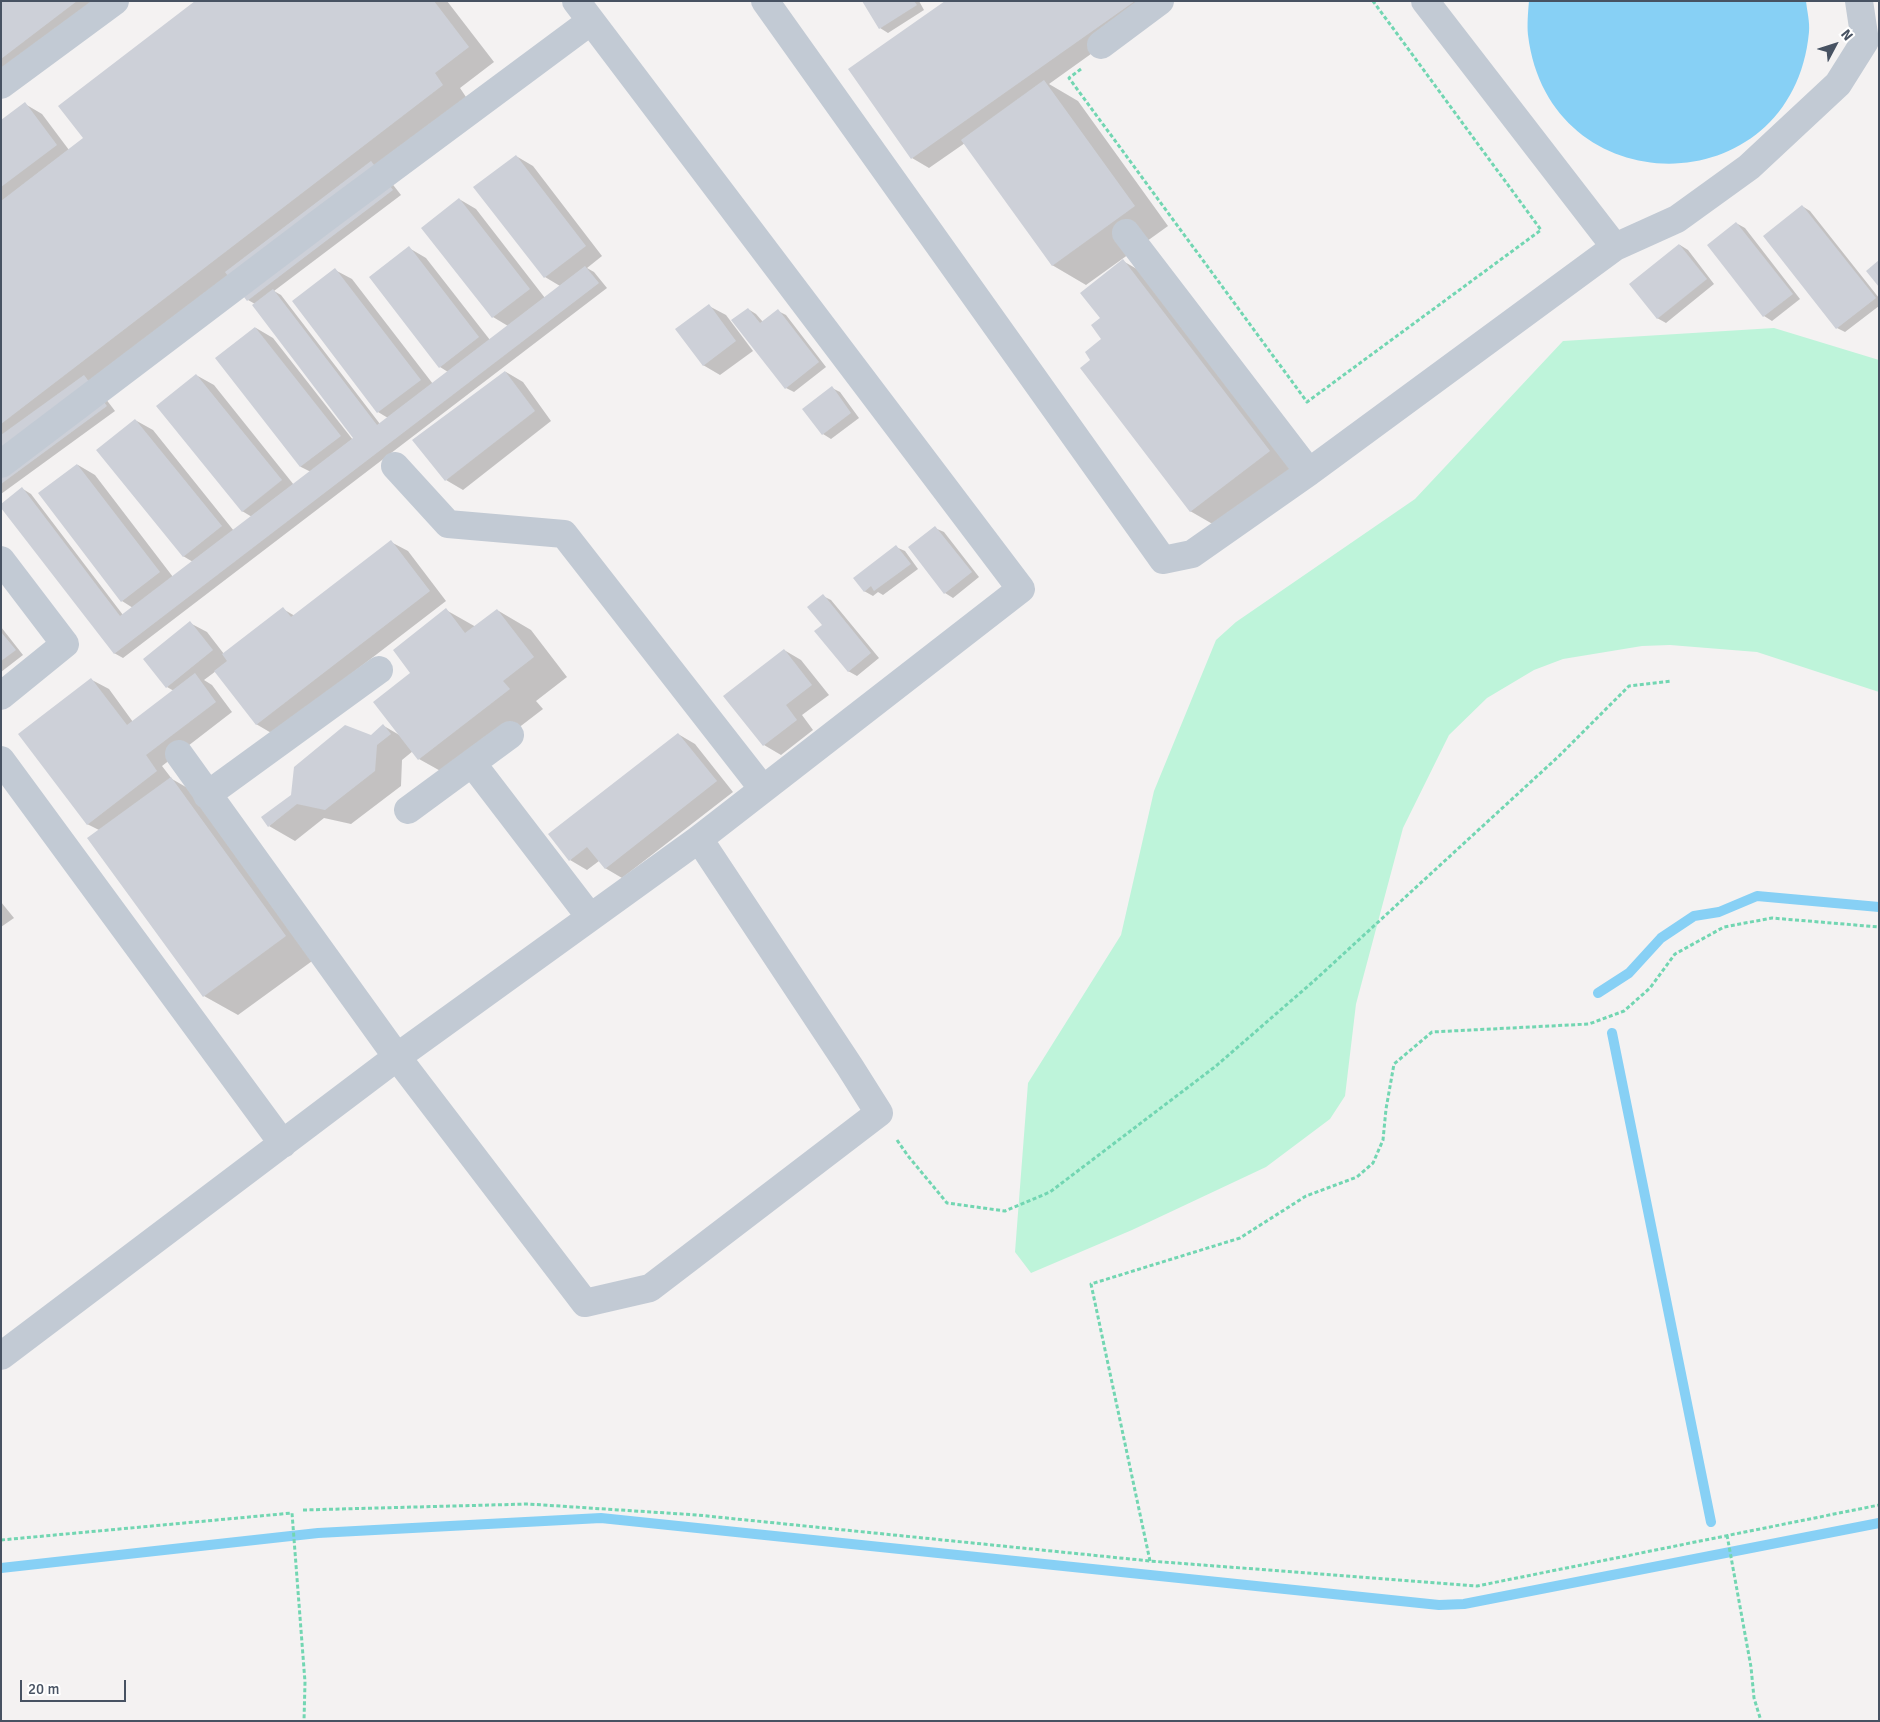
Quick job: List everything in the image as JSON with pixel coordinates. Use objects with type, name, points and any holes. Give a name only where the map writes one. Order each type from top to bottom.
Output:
[{"type":"lane","points":[[1,85],[115,1]]},
{"type":"lane","points":[[765,1],[1163,560],[1192,554],[1308,472],[1615,247],[1677,219],[1749,167],[1838,84],[1865,41],[1859,1]]},
{"type":"lane","points":[[1101,45],[1160,1]]},
{"type":"lane","points":[[1425,1],[1615,247]]},
{"type":"lane","points":[[1,464],[320,222],[584,11],[1021,589],[699,839],[397,1057],[1,1356]]},
{"type":"lane","points":[[1126,233],[1308,472]]},
{"type":"lane","points":[[395,466],[448,524],[564,534],[763,790]]},
{"type":"lane","points":[[1,560],[65,644],[1,696]]},
{"type":"lane","points":[[207,795],[379,670]]},
{"type":"lane","points":[[408,810],[510,735]]},
{"type":"lane","points":[[179,754],[397,1057],[585,1302],[650,1288],[879,1113],[699,839]]},
{"type":"lane","points":[[1,760],[283,1144]]},
{"type":"lane","points":[[472,763],[590,917]]},
{"type":"path","points":[[1084,67],[1069,78],[1307,402],[1541,230],[1373,1]]},
{"type":"path","points":[[879,1113],[908,1156],[947,1203],[1005,1211],[1050,1192],[1216,1066],[1301,992],[1559,756],[1629,686],[1670,681]]},
{"type":"path","points":[[1150,1561],[1091,1284],[1240,1238],[1306,1196],[1358,1177],[1373,1163],[1383,1140],[1394,1064],[1432,1032],[1589,1024],[1624,1010],[1650,988],[1675,954],[1724,927],[1772,918],[1879,927]]},
{"type":"path","points":[[303,1510],[528,1504],[696,1515],[1150,1561],[1477,1586],[1879,1505]]},
{"type":"path","points":[[1,1540],[292,1513],[305,1682],[304,1721]]},
{"type":"path","points":[[1727,1535],[1751,1667],[1754,1698],[1761,1721]]},
{"type":"green space","points":[[1774,328],[1879,360],[1879,692],[1757,652],[1670,645],[1642,646],[1563,659],[1534,670],[1487,698],[1449,735],[1403,828],[1356,1004],[1345,1096],[1330,1119],[1266,1167],[1132,1230],[1031,1273],[1015,1252],[1028,1083],[1121,935],[1154,791],[1216,640],[1236,622],[1415,499],[1563,341]]},
{"type":"water","points":[[1529,1],[1806,1],[1809,32],[1793,89],[1761,130],[1719,155],[1670,164],[1622,156],[1579,132],[1545,92],[1528,35]]},
{"type":"building","points":[[1,1],[77,1],[1,59]]},
{"type":"building","points":[[195,1],[434,1],[469,47],[435,73],[443,85],[1,424],[1,201],[83,138],[58,106]]},
{"type":"building","points":[[862,1],[914,1],[917,5],[879,29]]},
{"type":"building","points":[[945,1],[1135,1],[911,159],[848,69]]},
{"type":"building","points":[[1044,80],[1135,206],[1052,266],[961,140]]},
{"type":"building","points":[[25,102],[57,145],[1,187],[1,120]]},
{"type":"building","points":[[516,155],[586,246],[544,278],[473,187]]},
{"type":"building","points":[[371,161],[393,190],[247,301],[225,272]]},
{"type":"building","points":[[459,198],[530,289],[492,318],[421,228]]},
{"type":"building","points":[[1802,205],[1876,298],[1836,329],[1763,236]]},
{"type":"building","points":[[1736,222],[1793,294],[1763,317],[1707,245]]},
{"type":"building","points":[[1679,244],[1707,279],[1657,319],[1629,284]]},
{"type":"building","points":[[409,246],[479,337],[439,368],[369,277]]},
{"type":"building","points":[[1123,259],[1270,451],[1190,512],[1080,368],[1090,360],[1085,352],[1101,339],[1091,325],[1100,318],[1080,293]]},
{"type":"building","points":[[1879,260],[1879,287],[1866,271]]},
{"type":"building","points":[[585,266],[599,283],[114,654],[1,508],[1,504],[22,487],[120,616],[353,438],[252,305],[273,289],[377,425]]},
{"type":"building","points":[[335,268],[421,380],[377,413],[292,301]]},
{"type":"building","points":[[709,304],[736,341],[703,366],[675,329]]},
{"type":"building","points":[[748,308],[760,323],[778,309],[819,362],[785,389],[731,320]]},
{"type":"building","points":[[255,327],[341,436],[300,467],[215,358]]},
{"type":"building","points":[[505,371],[535,411],[445,481],[412,440]]},
{"type":"building","points":[[196,374],[282,480],[242,512],[156,406]]},
{"type":"building","points":[[84,375],[107,406],[1,484],[1,435]]},
{"type":"building","points":[[832,386],[851,413],[822,435],[802,409]]},
{"type":"building","points":[[135,419],[222,526],[183,557],[96,450]]},
{"type":"building","points":[[77,464],[160,572],[121,602],[38,493]]},
{"type":"building","points":[[935,526],[972,572],[944,594],[908,547]]},
{"type":"building","points":[[391,540],[430,591],[256,725],[214,671],[227,661],[222,654],[283,607],[291,617]]},
{"type":"building","points":[[896,545],[911,564],[874,591],[871,586],[864,592],[853,578]]},
{"type":"building","points":[[823,594],[871,653],[848,672],[814,631],[822,625],[807,607]]},
{"type":"building","points":[[446,608],[465,633],[497,609],[534,657],[503,681],[510,689],[418,760],[373,702],[410,673],[393,650]]},
{"type":"building","points":[[190,621],[213,650],[166,688],[143,659]]},
{"type":"building","points":[[1,632],[16,650],[1,661]]},
{"type":"building","points":[[784,649],[812,685],[786,705],[797,720],[763,746],[723,696]]},
{"type":"building","points":[[195,673],[216,702],[146,755],[157,771],[87,825],[18,734],[91,678],[127,725]]},
{"type":"building","points":[[383,724],[391,734],[377,745],[375,771],[325,810],[297,804],[268,827],[261,817],[291,795],[294,767],[345,725],[371,735]]},
{"type":"building","points":[[678,733],[717,781],[605,869],[587,847],[569,861],[548,834]]},
{"type":"building","points":[[171,777],[286,936],[203,997],[87,838]]},
{"type":"waterway","points":[[1598,993],[1629,973],[1661,938],[1694,916],[1719,912],[1757,896],[1879,907]]},
{"type":"waterway","points":[[1612,1033],[1711,1522]]},
{"type":"waterway","points":[[1,1568],[318,1533],[601,1518],[1439,1605],[1464,1604],[1879,1523]]}]
